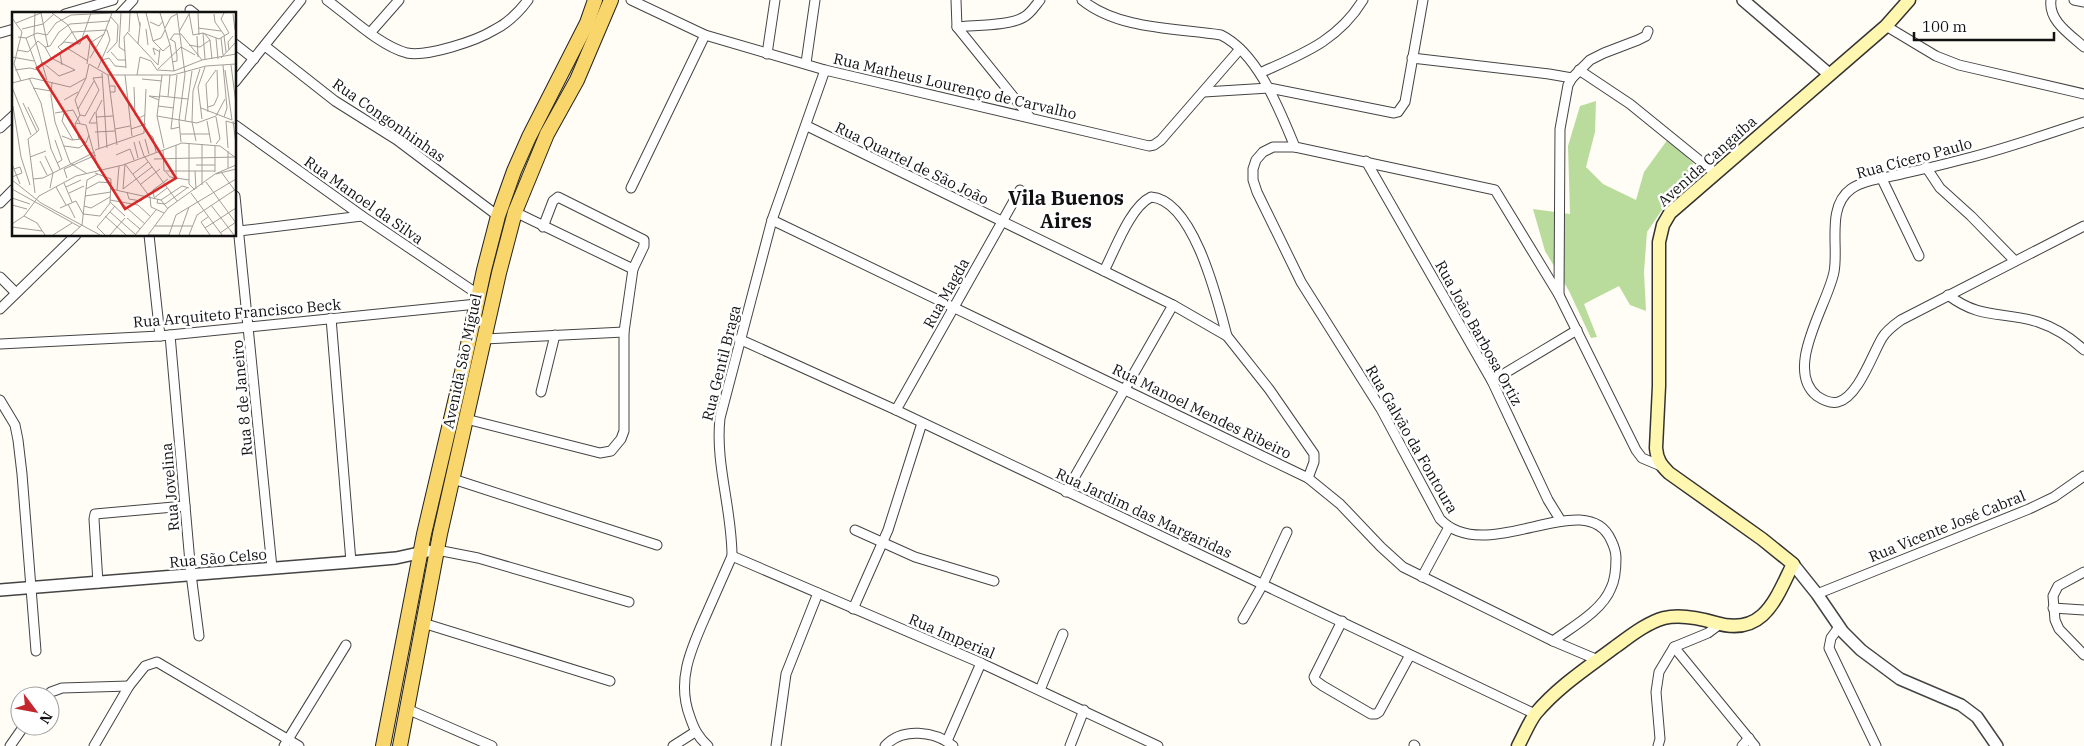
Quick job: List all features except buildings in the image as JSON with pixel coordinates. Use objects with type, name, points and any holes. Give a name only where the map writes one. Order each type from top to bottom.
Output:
[{"type":"main road","name":"Avenida São Miguel","points":[[383,746],[420,551],[498,216],[525,146],[587,23],[595,0]]},
{"type":"main road","name":"Avenida São Miguel","points":[[400,746],[437,550],[499,273],[515,212],[546,134],[577,80],[611,0]]},
{"type":"main road","name":"Avenida Cangaíba","points":[[1661,466],[1656,448],[1660,386],[1659,242],[1663,226],[1670,213],[1886,26],[1909,0]]},
{"type":"main road","points":[[1518,746],[1535,714],[1567,682],[1638,631],[1662,619],[1679,616],[1700,618],[1720,624],[1743,626],[1762,617],[1772,606],[1793,564],[1754,533],[1661,466]]},
{"type":"street","points":[[72,12],[113,0]]},
{"type":"street","points":[[122,12],[133,0]]},
{"type":"street","points":[[236,81],[301,0]]},
{"type":"street","points":[[327,0],[370,33],[392,47],[418,54],[474,39],[493,31],[509,20],[528,0]]},
{"type":"street","points":[[370,33],[399,0]]},
{"type":"street","name":"Rua Matheus Lourenço de Carvalho","points":[[631,0],[706,35],[767,54],[806,63],[825,70],[1149,146],[1161,140],[1240,49]]},
{"type":"street","points":[[767,54],[775,0]]},
{"type":"street","points":[[806,63],[815,0]]},
{"type":"street","points":[[956,0],[957,27],[1029,117]]},
{"type":"street","points":[[957,27],[1014,21],[1023,18],[1040,0]]},
{"type":"street","points":[[1082,0],[1102,12],[1132,22],[1221,34],[1229,38],[1260,73],[1269,88],[1295,147],[1495,190],[1559,295],[1636,450],[1642,458],[1661,466]]},
{"type":"street","points":[[1260,73],[1319,45],[1337,33],[1348,22],[1363,0]]},
{"type":"street","points":[[1204,92],[1269,88],[1394,113],[1402,110],[1423,0]]},
{"type":"street","points":[[1743,0],[1829,74]]},
{"type":"street","points":[[2051,0],[2052,14],[2059,24],[2084,47]]},
{"type":"street","points":[[2074,0],[2084,2]]},
{"type":"street","points":[[1886,26],[1936,56],[1959,65],[2084,94]]},
{"type":"street","points":[[1559,295],[1560,130],[1568,86],[1572,78],[1590,60],[1646,36],[1648,31]]},
{"type":"street","points":[[632,188],[706,35]]},
{"type":"street","points":[[236,45],[254,59]]},
{"type":"street","name":"Rua Congonhinhas","points":[[265,46],[335,101],[397,140],[498,216]]},
{"type":"street","points":[[1412,58],[1572,78]]},
{"type":"street","name":"Rua Gentil Braga","points":[[708,746],[695,732],[686,708],[683,693],[685,671],[691,649],[732,556],[732,540],[718,436],[720,418],[772,220],[807,126],[825,70]]},
{"type":"street","points":[[1579,70],[1630,104],[1715,173]]},
{"type":"street","points":[[0,128],[12,117]]},
{"type":"street","name":"Rua Cícero Paulo","points":[[2084,122],[1966,159],[1882,178],[1850,190],[1845,196],[1838,212],[1834,228],[1836,263],[1834,275],[1818,314],[1805,357],[1804,374],[1806,383],[1814,394],[1825,402],[1836,403],[1846,399],[1853,391],[1882,337],[1901,320],[2084,226]]},
{"type":"street","name":"Rua Manoel da Silva","points":[[236,126],[467,289],[478,299]]},
{"type":"street","name":"Rua Quartel de São João","points":[[807,126],[1173,305],[1227,336],[1269,389],[1314,454],[1314,462],[1308,478]]},
{"type":"street","name":"Rua Galvão da Fontoura","points":[[1295,147],[1273,147],[1263,152],[1256,160],[1252,180],[1301,282],[1376,401],[1440,519],[1458,532],[1486,535],[1513,532],[1561,521],[1584,519],[1599,524],[1609,535],[1616,552],[1612,588],[1598,606],[1553,641]]},
{"type":"street","name":"Rua João Barbosa Ortiz","points":[[1366,161],[1492,381],[1548,500],[1561,521]]},
{"type":"street","points":[[1926,168],[1940,188],[1971,216],[2015,261]]},
{"type":"street","points":[[1882,178],[1918,256]]},
{"type":"street","name":"Rua Magda","points":[[896,410],[1020,190]]},
{"type":"street","points":[[0,203],[12,191]]},
{"type":"street","points":[[1104,271],[1139,206],[1151,196],[1164,200],[1180,217],[1205,260],[1227,336]]},
{"type":"street","points":[[466,419],[600,453],[611,451],[621,439],[624,431],[624,332],[633,269],[644,246],[643,238],[558,197],[553,201],[543,226]]},
{"type":"street","name":"Rua 8 de Janeiro","points":[[236,205],[272,568]]},
{"type":"street","points":[[515,212],[633,269]]},
{"type":"street","points":[[239,231],[362,216]]},
{"type":"street","name":"Rua Manoel Mendes Ribeiro","points":[[772,220],[1308,478],[1340,504],[1394,560],[1422,577],[1553,641],[1598,660]]},
{"type":"street","points":[[0,309],[75,236]]},
{"type":"street","points":[[149,236],[160,336]]},
{"type":"street","points":[[0,277],[16,293]]},
{"type":"street","points":[[1948,295],[1962,306],[1978,312],[2023,319],[2054,328],[2066,334],[2084,350]]},
{"type":"street","name":"Rua Arquiteto Francisco Beck","points":[[0,344],[160,336],[331,318],[478,299]]},
{"type":"street","points":[[1066,492],[1173,305]]},
{"type":"street","points":[[331,318],[352,562]]},
{"type":"street","points":[[1492,381],[1577,330]]},
{"type":"street","points":[[484,339],[624,332]]},
{"type":"street","name":"Rua Jovelina","points":[[170,335],[191,574],[199,636]]},
{"type":"street","points":[[541,392],[555,335]]},
{"type":"street","name":"Rua Jardim das Margaridas","points":[[740,339],[896,410],[1535,714]]},
{"type":"street","points":[[0,400],[14,425],[18,440],[36,651]]},
{"type":"street","points":[[853,609],[883,542],[922,423]]},
{"type":"street","points":[[1636,450],[1647,451],[1656,448]]},
{"type":"street","name":"Rua Vicente José Cabral","points":[[1817,594],[2028,509],[2054,497],[2084,476]]},
{"type":"street","points":[[453,478],[658,545]]},
{"type":"street","points":[[98,583],[95,514],[185,506]]},
{"type":"street","points":[[1422,577],[1449,527]]},
{"type":"street","points":[[855,530],[937,564],[994,581]]},
{"type":"street","points":[[1243,619],[1263,584],[1287,532]]},
{"type":"street","points":[[437,550],[478,558],[629,602]]},
{"type":"street","name":"Rua São Celso","points":[[0,590],[396,558],[420,551],[437,550]]},
{"type":"street","name":"Rua Imperial","points":[[732,556],[981,663],[1158,746]]},
{"type":"street","points":[[1793,564],[1817,594],[1839,627],[1861,650],[1900,679],[1961,705],[1977,717],[1997,746]]},
{"type":"street","points":[[2084,572],[2058,586],[2053,596],[2053,608],[2059,629],[2084,655]]},
{"type":"street","points":[[776,746],[786,674],[818,594]]},
{"type":"street","points":[[2053,608],[2084,610]]},
{"type":"street","points":[[1342,621],[1314,677],[1323,686],[1372,714],[1379,712],[1410,655]]},
{"type":"street","points":[[423,623],[610,681]]},
{"type":"street","points":[[1658,746],[1660,738],[1656,692],[1659,672],[1674,647],[1708,633],[1720,624]]},
{"type":"street","points":[[1839,627],[1831,638],[1829,648],[1876,746]]},
{"type":"street","points":[[1040,690],[1063,634]]},
{"type":"street","points":[[286,743],[346,645]]},
{"type":"street","points":[[1674,647],[1755,746]]},
{"type":"street","points":[[94,746],[129,686],[145,666],[153,662],[160,662],[286,743],[299,746]]},
{"type":"street","points":[[885,746],[900,736],[918,733],[933,735],[950,743],[981,663]]},
{"type":"street","points":[[60,689],[129,686]]},
{"type":"street","points":[[407,709],[492,746]]},
{"type":"street","points":[[1070,746],[1084,710]]},
{"type":"street","points":[[673,746],[695,732]]},
{"type":"street","points":[[1742,746],[1749,738]]},
{"type":"green space","points":[[1596,101],[1595,132],[1586,167],[1603,184],[1636,200],[1644,172],[1668,139],[1693,163],[1690,180],[1666,204],[1647,232],[1644,272],[1646,311],[1630,305],[1619,286],[1584,304],[1597,337],[1591,338],[1569,291],[1545,251],[1533,209],[1570,214],[1568,146],[1580,106]]},
{"type":"district","name":"Vila Buenos Aires","points":[[1066,208]]}]
